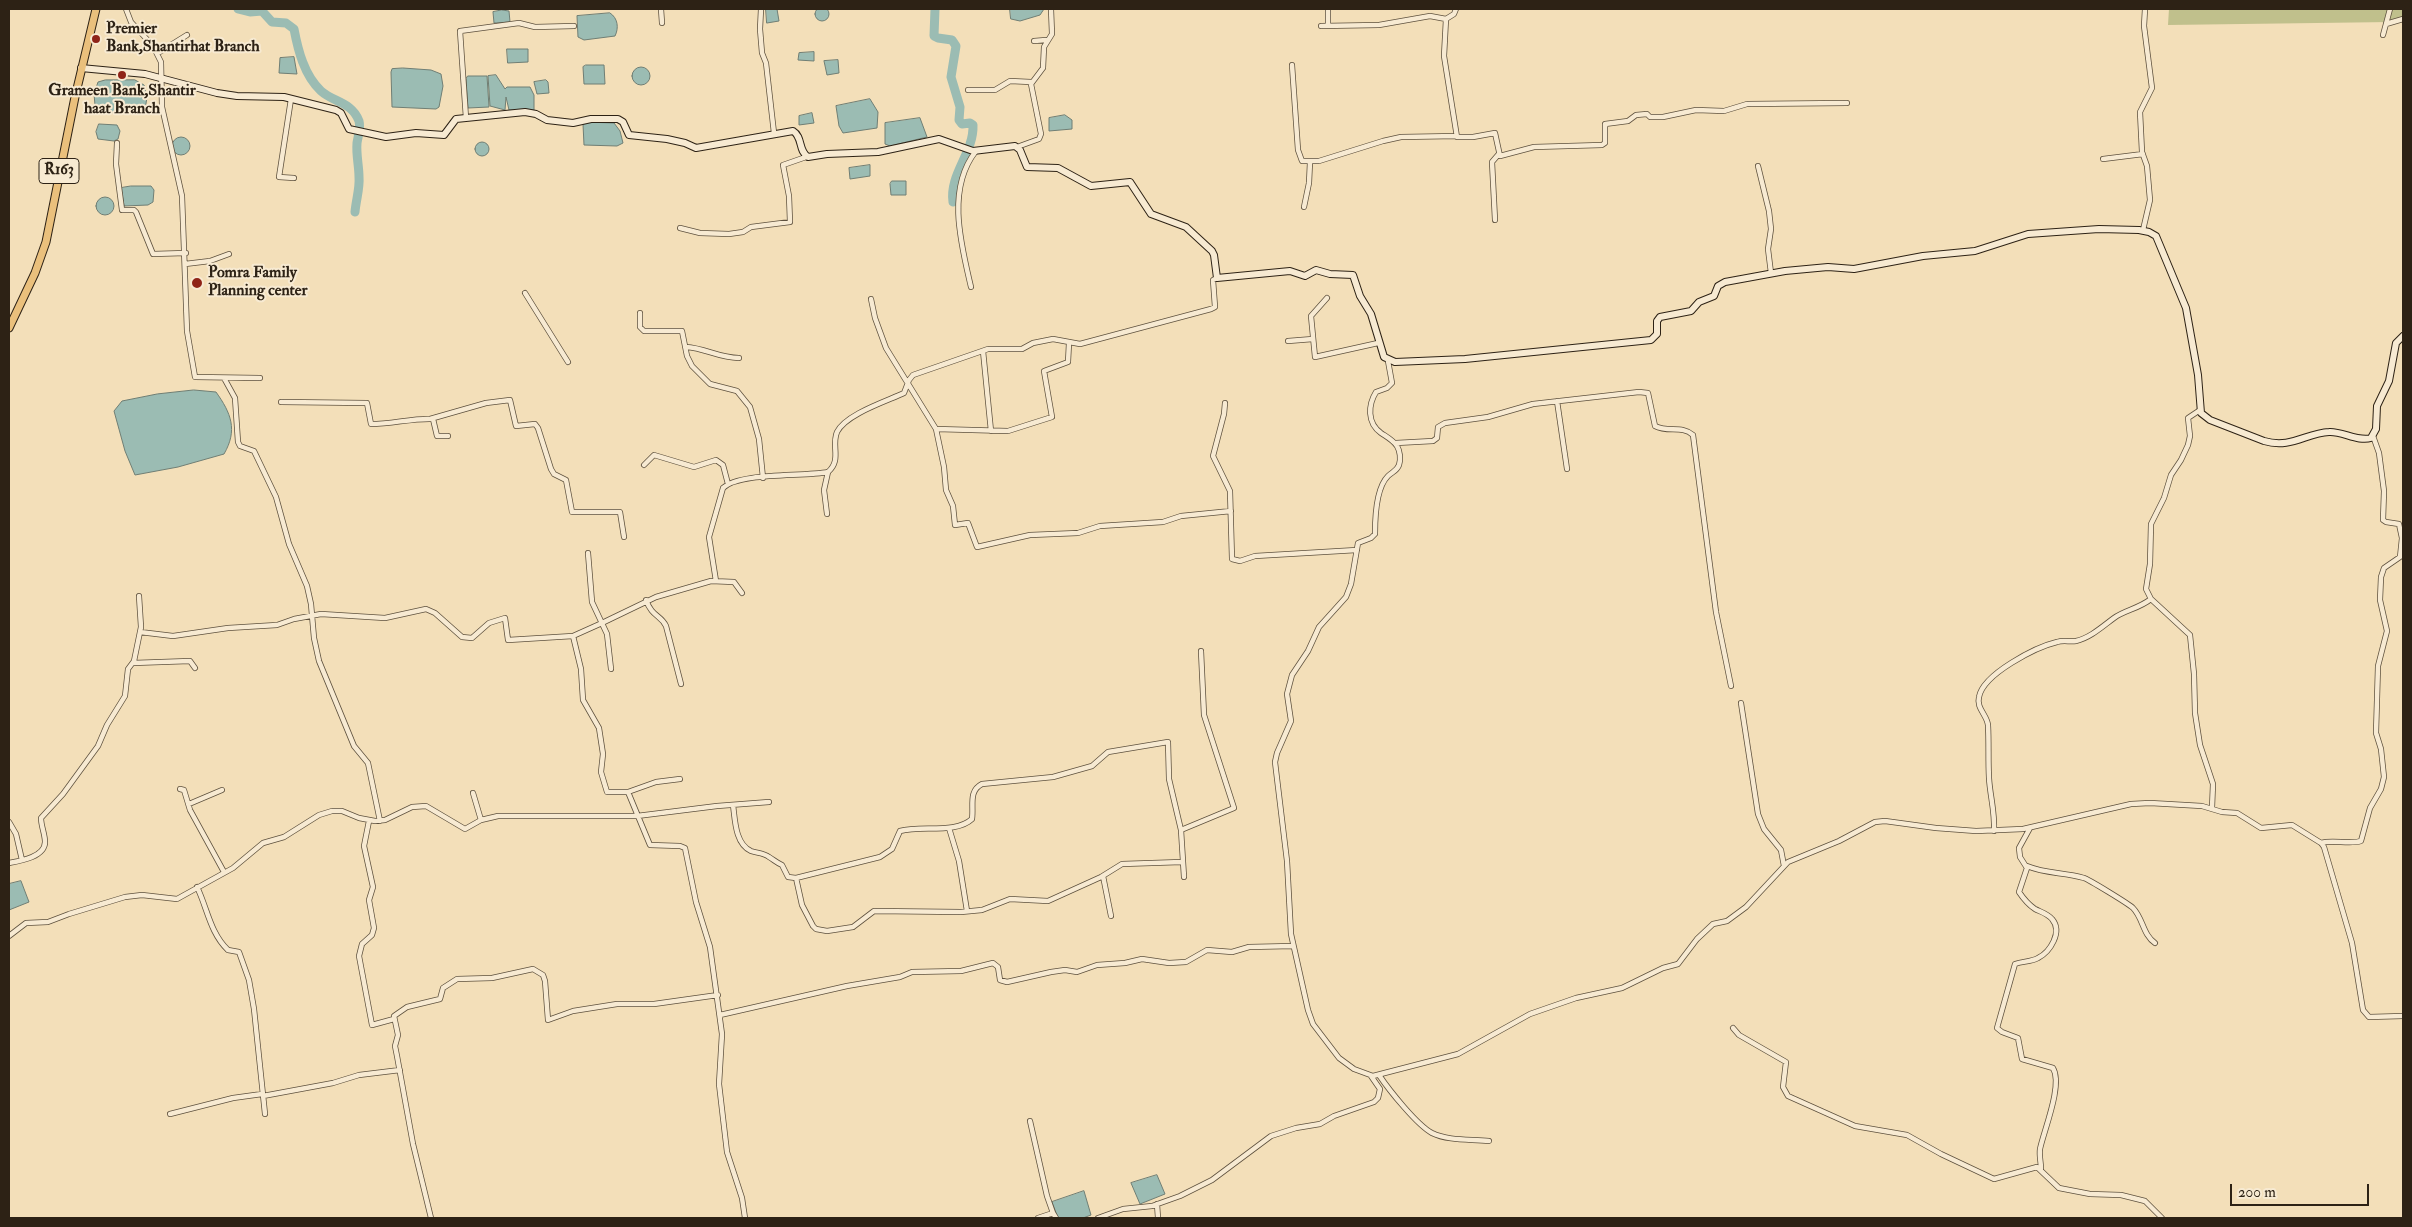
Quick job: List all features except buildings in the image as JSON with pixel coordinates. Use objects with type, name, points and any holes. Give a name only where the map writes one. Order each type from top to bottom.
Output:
[{"type":"main road","name":"R163","points":[[9,328],[35,273],[46,242],[81,68],[96,9]]},
{"type":"street","points":[[126,9],[136,30],[158,53],[162,78],[162,107],[182,191],[186,253],[187,331],[195,377],[260,378]]},
{"type":"street","points":[[662,9],[662,23]]},
{"type":"street","points":[[762,9],[760,29],[762,53],[766,63],[774,133]]},
{"type":"street","points":[[968,90],[995,90],[1010,81],[1032,82],[1041,74],[1046,40],[1052,34],[1051,9]]},
{"type":"street","points":[[1328,9],[1328,26]]},
{"type":"street","points":[[1321,26],[1379,25],[1430,16],[1446,19],[1454,14],[1456,9]]},
{"type":"street","points":[[2143,230],[2150,200],[2147,166],[2143,154],[2140,112],[2144,100],[2151,93],[2152,88],[2147,61],[2144,26],[2145,9]]},
{"type":"street","points":[[2382,35],[2390,9]]},
{"type":"street","points":[[1446,19],[1444,56],[1457,136]]},
{"type":"street","points":[[2386,24],[2403,19]]},
{"type":"street","points":[[466,118],[460,31],[519,23],[535,27],[574,26]]},
{"type":"street","points":[[158,53],[187,35]]},
{"type":"street","points":[[1034,41],[1046,40]]},
{"type":"street","points":[[1292,65],[1298,150],[1301,160],[1310,162],[1401,137],[1457,136],[1460,138],[1494,133],[1498,155]]},
{"type":"street","points":[[81,68],[132,72],[227,95],[290,99],[338,111],[346,125],[352,130],[386,137],[416,133],[442,135],[446,134],[456,119],[525,112],[536,114],[551,121],[572,123],[590,119],[618,119],[623,122],[629,135],[667,139],[685,143],[696,148],[790,131],[797,133],[801,148],[806,157]]},
{"type":"street","points":[[680,228],[700,233],[729,234],[743,232],[751,227],[790,222],[789,196],[782,166],[806,157],[873,152],[939,139],[950,141],[964,149],[975,151],[1017,146],[1039,139],[1041,134],[1032,82]]},
{"type":"street","points":[[290,99],[279,177],[294,178]]},
{"type":"street","points":[[1495,220],[1492,162],[1498,155],[1507,155],[1534,147],[1602,145],[1606,143],[1606,124],[1628,121],[1640,113],[1648,114],[1650,117],[1664,117],[1696,110],[1724,111],[1748,104],[1847,103]]},
{"type":"street","points":[[118,143],[116,164],[122,210],[134,210],[136,212],[153,254],[186,253]]},
{"type":"street","points":[[1017,146],[1027,167],[1058,168],[1091,186],[1130,182],[1150,214],[1186,227],[1212,251],[1217,278]]},
{"type":"street","points":[[971,287],[962,249],[959,193],[962,173],[975,151]]},
{"type":"street","points":[[2103,158],[2143,154]]},
{"type":"street","points":[[1304,207],[1309,183],[1310,162]]},
{"type":"street","points":[[1758,166],[1772,229],[1768,249],[1771,274]]},
{"type":"street","points":[[1388,361],[1408,363],[1465,359],[1651,340],[1657,334],[1657,321],[1660,317],[1691,311],[1699,302],[1714,296],[1718,286],[1725,282],[1828,267],[1866,268],[1915,258],[1982,249],[2013,237],[2028,234],[2099,229],[2143,230],[2156,236],[2186,308],[2198,376],[2200,410],[2210,420],[2271,443],[2295,441],[2332,432],[2364,440],[2373,436]]},
{"type":"street","points":[[186,264],[210,261],[229,254]]},
{"type":"street","points":[[827,514],[824,490],[828,472],[835,464],[836,437],[840,428],[880,401],[904,393],[911,377],[983,351],[1022,348],[1033,343],[1053,339],[1076,344],[1094,341],[1212,309],[1215,307],[1213,280],[1217,278],[1290,271],[1305,276],[1316,270],[1330,274],[1353,275],[1360,296],[1371,314],[1378,343],[1388,361],[1392,383],[1387,388],[1376,392],[1370,410],[1376,429],[1396,443],[1399,448],[1400,464],[1396,471],[1388,475],[1384,481],[1375,508],[1375,534],[1371,538],[1360,541],[1346,596],[1319,627],[1308,651],[1292,675],[1287,700],[1291,721],[1276,752],[1276,771],[1287,861],[1293,946],[1313,1024],[1344,1062],[1354,1069],[1379,1076],[1458,1054],[1530,1014],[1583,996],[1622,988],[1663,968],[1678,964],[1697,938],[1713,924],[1727,921],[1746,907],[1784,866],[1794,859],[1832,844],[1870,824],[1882,821],[1936,828],[1994,830],[2030,828],[2136,804],[2212,808],[2222,812],[2240,814],[2261,828],[2292,825],[2321,843],[2324,847],[2352,943],[2363,1010],[2368,1016],[2403,1016]]},
{"type":"street","points":[[525,293],[568,362]]},
{"type":"street","points":[[1327,298],[1312,316],[1315,357],[1378,343]]},
{"type":"street","points":[[871,299],[874,318],[886,348],[936,429],[944,467],[946,490],[953,506],[955,525],[968,523],[977,547],[1030,535],[1078,533],[1100,526],[1163,522],[1190,515],[1231,511]]},
{"type":"street","points":[[640,313],[642,330],[681,330],[690,363],[710,384],[731,388],[748,403],[759,438],[763,478]]},
{"type":"street","points":[[2321,843],[2327,841],[2351,843],[2361,841],[2369,810],[2384,780],[2381,749],[2376,733],[2378,666],[2387,631],[2380,600],[2380,583],[2384,568],[2400,557],[2402,538],[2398,523],[2383,520],[2384,491],[2379,453],[2373,436],[2376,429],[2377,406],[2388,381],[2396,344],[2403,336]]},
{"type":"street","points":[[1288,340],[1313,339]]},
{"type":"street","points":[[936,429],[1008,431],[1052,416],[1044,371],[1067,363],[1069,359],[1069,343]]},
{"type":"street","points":[[686,347],[699,348],[722,358],[739,358]]},
{"type":"street","points":[[983,351],[991,431]]},
{"type":"street","points":[[224,378],[235,398],[238,442],[240,446],[254,451],[276,497],[289,544],[307,586],[319,661],[354,746],[368,763],[380,821]]},
{"type":"street","points":[[1396,443],[1433,441],[1437,438],[1438,427],[1445,423],[1488,417],[1533,404],[1647,392],[1655,426],[1662,429],[1685,429],[1694,435],[1716,612],[1731,686]]},
{"type":"street","points":[[281,402],[367,403],[371,424],[396,423],[412,418],[430,419],[486,403],[510,400],[516,426],[535,424],[538,428],[551,469],[554,474],[566,480],[572,512],[620,512],[624,537]]},
{"type":"street","points":[[1557,401],[1567,469]]},
{"type":"street","points":[[1225,402],[1224,414],[1213,456],[1229,487],[1232,558],[1235,561],[1262,556],[1357,550]]},
{"type":"street","points":[[2200,410],[2188,418],[2190,436],[2188,445],[2182,460],[2171,475],[2164,498],[2151,524],[2150,564],[2146,589],[2151,599],[2190,635],[2195,713],[2200,745],[2207,759],[2213,784],[2212,808]]},
{"type":"street","points":[[430,419],[435,422],[437,436],[448,436]]},
{"type":"street","points":[[644,466],[654,455],[694,467],[716,460],[723,465],[728,484]]},
{"type":"street","points":[[716,581],[709,538],[723,488],[728,484],[763,478],[828,472]]},
{"type":"street","points":[[588,553],[590,588],[595,611],[607,634],[611,669]]},
{"type":"street","points":[[140,632],[173,636],[228,628],[277,625],[312,615],[334,614],[385,618],[426,610],[435,613],[456,633],[467,638],[475,636],[489,623],[505,618],[508,640],[573,636],[646,600],[716,581],[734,582],[742,593]]},
{"type":"street","points":[[9,863],[36,855],[43,849],[45,841],[41,818],[63,794],[98,746],[107,725],[125,696],[128,670],[133,663],[142,620],[139,596]]},
{"type":"street","points":[[1994,830],[1995,811],[1989,780],[1988,723],[1978,706],[1981,692],[1990,680],[2010,664],[2036,649],[2056,642],[2074,642],[2086,637],[2108,624],[2115,617],[2137,609],[2151,599]]},
{"type":"street","points":[[646,600],[651,612],[664,622],[666,626],[681,684]]},
{"type":"street","points":[[573,636],[581,669],[583,700],[599,728],[603,754],[601,772],[605,789],[608,793],[628,792],[656,782],[680,779]]},
{"type":"street","points":[[1181,830],[1234,808],[1204,715],[1201,651]]},
{"type":"street","points":[[133,663],[190,661],[195,668]]},
{"type":"street","points":[[1741,703],[1758,814],[1764,829],[1781,850],[1784,866]]},
{"type":"street","points":[[733,805],[738,832],[743,846],[770,857],[774,862],[782,865],[788,877],[796,878],[880,857],[892,849],[900,831],[962,826],[972,819],[973,794],[977,787],[982,784],[1054,777],[1092,766],[1108,752],[1168,742],[1170,779],[1181,830],[1184,877]]},
{"type":"street","points":[[180,789],[184,790],[189,804],[224,872]]},
{"type":"street","points":[[189,804],[222,790]]},
{"type":"street","points":[[628,792],[650,845],[680,846],[685,848],[696,902],[710,947],[722,1034],[719,1065],[720,1100],[729,1163],[742,1198],[745,1218]]},
{"type":"street","points":[[472,793],[481,820]]},
{"type":"street","points":[[9,936],[26,923],[48,922],[125,897],[142,895],[177,899],[224,872],[263,843],[290,835],[325,813],[342,811],[369,821],[380,821],[422,805],[432,808],[465,829],[481,820],[498,816],[639,816],[769,802]]},
{"type":"street","points":[[369,821],[364,846],[373,887],[369,900],[374,928],[372,935],[362,944],[360,956],[372,1025],[394,1019]]},
{"type":"street","points":[[9,822],[16,834],[22,860]]},
{"type":"street","points":[[949,828],[959,861],[967,911]]},
{"type":"street","points":[[2030,828],[2019,848],[2020,857],[2027,866],[2046,873],[2086,878],[2133,908],[2149,938],[2155,943]]},
{"type":"street","points":[[796,878],[799,895],[808,917],[813,926],[820,931],[853,927],[874,911],[967,911],[982,910],[1010,899],[1041,902],[1054,900],[1077,886],[1103,876],[1122,864],[1182,862]]},
{"type":"street","points":[[2027,866],[2019,892],[2032,907],[2051,918],[2055,926],[2055,936],[2051,948],[2043,955],[2031,962],[2015,964],[1998,1028],[2002,1032],[2018,1038],[2022,1059],[2053,1068],[2056,1074],[2054,1097],[2040,1152],[2042,1169]]},
{"type":"street","points":[[1103,876],[1111,916]]},
{"type":"street","points":[[197,887],[206,912],[220,939],[228,950],[239,952],[244,965],[254,1009],[265,1114]]},
{"type":"street","points":[[720,1015],[917,972],[961,971],[993,963],[998,967],[1000,980],[1006,982],[1051,972],[1064,970],[1077,972],[1097,965],[1125,963],[1142,959],[1169,963],[1186,962],[1207,950],[1232,952],[1249,947],[1293,946]]},
{"type":"street","points":[[431,1218],[413,1144],[395,1046],[398,1035],[394,1016],[407,1007],[440,999],[443,988],[457,978],[492,978],[534,969],[543,976],[548,1020],[573,1012],[618,1004],[654,1004],[717,995]]},
{"type":"street","points":[[1733,1028],[1744,1038],[1784,1059],[1787,1066],[1783,1088],[1785,1093],[1855,1126],[1907,1135],[1941,1154],[1992,1178],[2002,1178],[2036,1167],[2042,1169],[2059,1188],[2090,1194],[2121,1195],[2145,1201],[2162,1218]]},
{"type":"street","points":[[170,1114],[233,1098],[333,1083],[359,1075],[400,1070]]},
{"type":"street","points":[[1098,1218],[1123,1209],[1157,1204],[1202,1186],[1271,1136],[1296,1128],[1320,1124],[1334,1116],[1374,1102],[1378,1098],[1380,1090],[1370,1075]]},
{"type":"street","points":[[1379,1076],[1388,1089],[1430,1132],[1456,1138],[1489,1141]]},
{"type":"street","points":[[1030,1120],[1047,1196],[1056,1218]]},
{"type":"street","points":[[1157,1204],[1158,1218]]},
{"type":"street","points":[[1038,1218],[1053,1213]]},
{"type":"green space","points":[[2169,9],[2403,9],[2403,18],[2391,22],[2168,25]]},
{"type":"water","points":[[819,7],[825,7],[829,14],[825,21],[819,21],[815,17],[815,11]]},
{"type":"water","points":[[766,9],[777,9],[779,21],[767,23]]},
{"type":"water","points":[[1010,9],[1044,9],[1040,15],[1020,21],[1011,19]]},
{"type":"water","points":[[509,11],[510,22],[494,23],[493,12]]},
{"type":"water","points":[[610,13],[617,23],[615,36],[584,40],[578,37],[577,16]]},
{"type":"water","points":[[507,49],[528,49],[528,62],[508,63]]},
{"type":"water","points":[[814,52],[814,61],[798,60],[799,53]]},
{"type":"water","points":[[294,57],[297,74],[279,73],[280,58]]},
{"type":"water","points":[[838,60],[839,73],[827,75],[824,61]]},
{"type":"water","points":[[586,65],[604,65],[605,84],[584,84],[583,67]]},
{"type":"water","points":[[637,67],[645,67],[650,72],[648,83],[637,85],[632,80],[632,72]]},
{"type":"water","points":[[392,69],[431,70],[441,74],[443,86],[439,107],[436,109],[392,107],[391,72]]},
{"type":"water","points":[[496,75],[505,89],[507,87],[530,87],[534,95],[534,110],[509,110],[506,97],[505,110],[490,106],[488,76]]},
{"type":"water","points":[[468,76],[487,76],[489,107],[468,108],[466,79]]},
{"type":"water","points":[[105,80],[135,80],[144,85],[147,97],[145,110],[119,114],[100,109],[95,105],[94,94],[98,82]]},
{"type":"water","points":[[546,80],[549,93],[537,94],[534,82]]},
{"type":"water","points":[[870,99],[878,112],[877,128],[843,133],[839,126],[836,106]]},
{"type":"water","points":[[812,113],[814,123],[799,125],[799,116]]},
{"type":"water","points":[[1065,115],[1072,120],[1072,129],[1049,131],[1049,118]]},
{"type":"water","points":[[920,118],[927,137],[890,146],[885,144],[885,123]]},
{"type":"water","points":[[585,122],[614,123],[620,131],[623,143],[617,146],[584,145],[583,124]]},
{"type":"water","points":[[99,124],[117,125],[120,131],[118,139],[114,141],[98,139],[96,132]]},
{"type":"water","points":[[181,137],[187,140],[190,146],[187,152],[181,155],[175,152],[172,146],[175,140]]},
{"type":"water","points":[[479,142],[485,142],[489,149],[485,156],[479,156],[475,152],[475,146]]},
{"type":"water","points":[[870,165],[870,176],[850,179],[849,168]]},
{"type":"water","points":[[892,181],[906,181],[906,195],[891,195],[890,184]]},
{"type":"water","points":[[151,186],[154,190],[153,202],[148,205],[124,206],[121,188]]},
{"type":"water","points":[[101,197],[109,197],[114,202],[112,213],[101,215],[96,210],[96,202]]},
{"type":"water","points":[[194,390],[216,392],[226,407],[232,429],[224,454],[178,467],[135,475],[125,451],[114,411],[122,401],[157,394]]},
{"type":"water","points":[[21,881],[29,902],[9,910],[9,884]]},
{"type":"water","points":[[1157,1175],[1165,1194],[1140,1204],[1131,1183]]},
{"type":"water","points":[[1084,1191],[1091,1215],[1083,1218],[1058,1218],[1052,1202]]},
{"type":"waterway","points":[[238,9],[250,12],[262,11],[272,22],[286,23],[294,29],[303,62],[315,85],[326,95],[347,106],[356,115],[360,126],[357,143],[359,185],[355,212]]},
{"type":"waterway","points":[[935,9],[934,36],[952,40],[956,46],[951,77],[960,107],[959,120],[962,124],[970,123],[973,125],[970,145],[955,182],[953,202]]},
{"type":"place","name":"Premier Bank,Shantirhat Branch","points":[[96,39]]},
{"type":"place","name":"Grameen Bank,Shantir haat Branch","points":[[122,75]]},
{"type":"place","name":"Pomra Family Planning center","points":[[197,283]]}]
